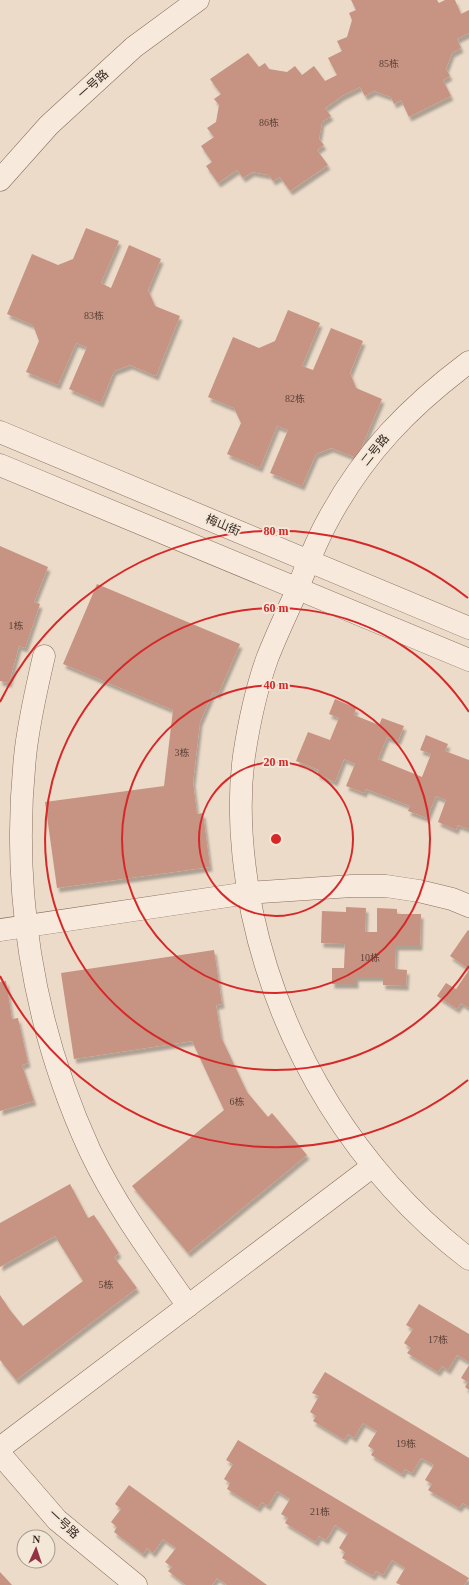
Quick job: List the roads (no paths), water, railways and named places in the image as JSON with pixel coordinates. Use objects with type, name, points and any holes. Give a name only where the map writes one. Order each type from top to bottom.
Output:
[{"type":"street","name":"一号路","points":[[0,180],[49,125],[134,48],[198,0]]},
{"type":"street","name":"二号路","points":[[469,362],[436,386],[404,416],[375,448],[349,484],[327,521],[267,660],[257,692],[247,738],[241,792],[241,826],[248,893],[258,938],[271,982],[287,1025],[307,1067],[330,1107],[356,1145],[417,1214],[469,1259]]},
{"type":"street","name":"梅山街","points":[[0,432],[469,628]]},
{"type":"street","points":[[0,465],[469,660]]},
{"type":"street","points":[[44,656],[28,739],[22,793],[22,886],[33,977],[56,1066],[72,1110],[91,1152],[112,1193],[136,1232],[188,1306]]},
{"type":"street","points":[[0,930],[248,893],[352,886],[386,886],[419,891],[452,899],[469,906]]},
{"type":"street","points":[[0,1448],[374,1166]]},
{"type":"street","name":"一号路","points":[[0,1454],[57,1520],[136,1585]]}]
